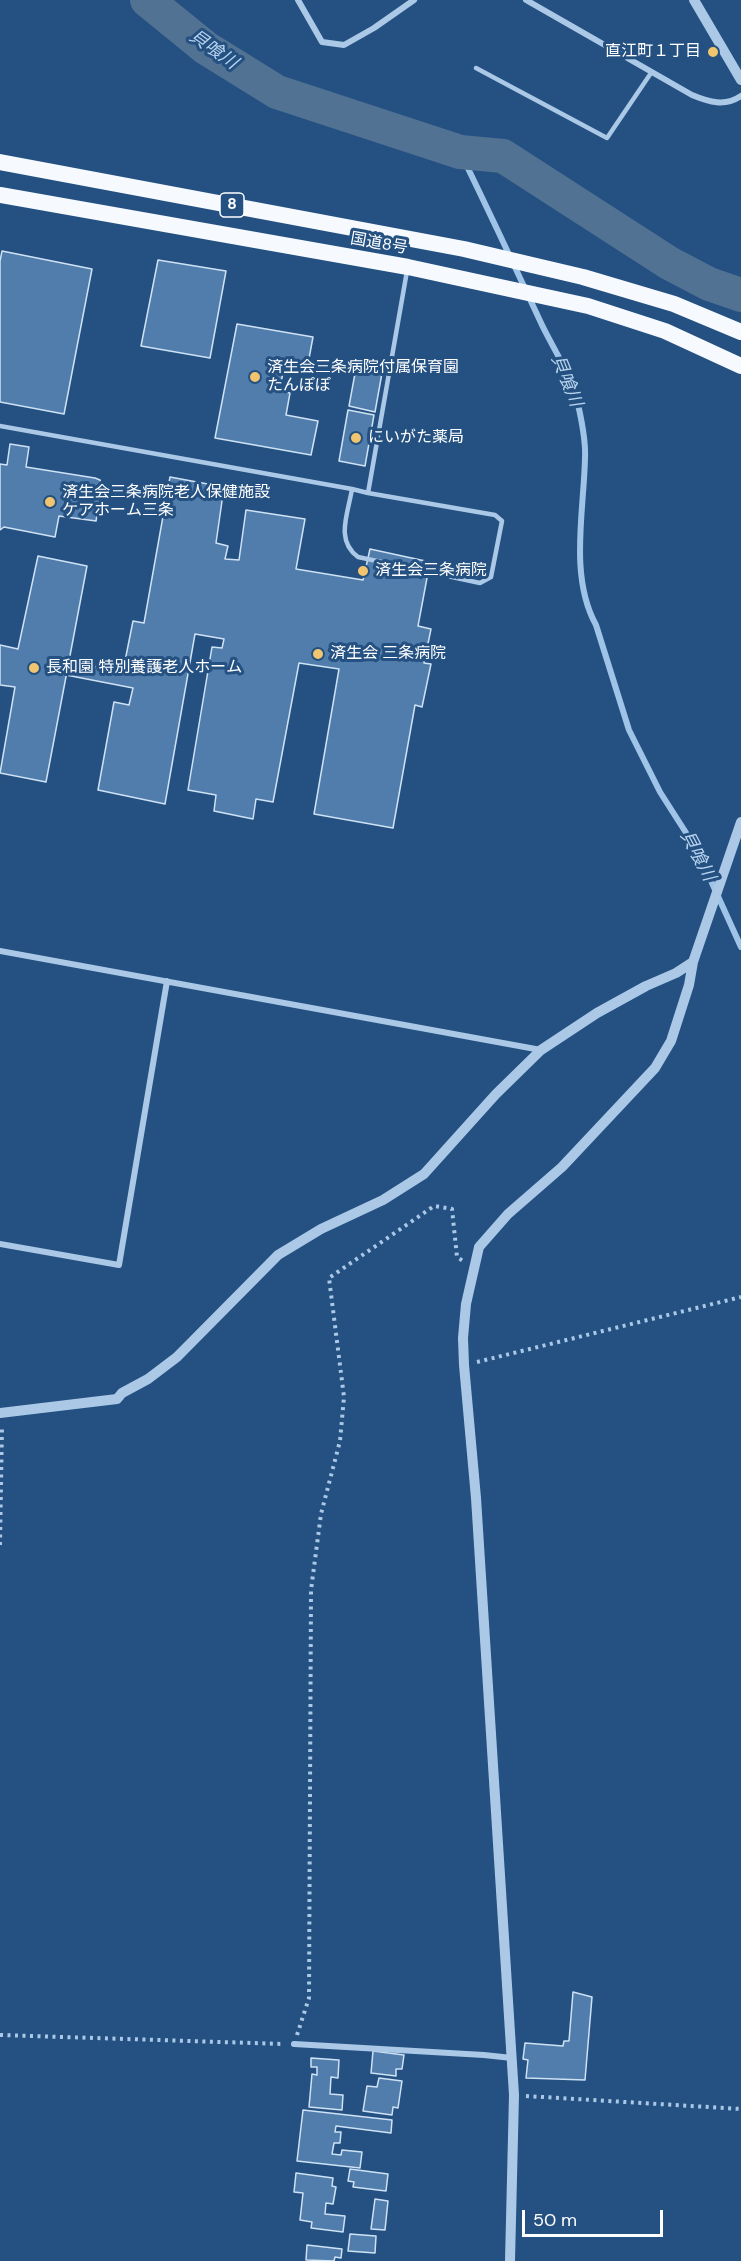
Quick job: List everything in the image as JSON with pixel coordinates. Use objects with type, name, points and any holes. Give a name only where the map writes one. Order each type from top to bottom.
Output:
[{"type":"highway","name":"国道8号","points":[[0,162],[464,249],[584,277],[674,304],[741,332]]},
{"type":"highway","name":"国道8号","points":[[0,195],[408,267],[588,306],[665,331],[741,366]]},
{"type":"street","points":[[298,0],[322,42],[344,45],[374,28],[414,0]]},
{"type":"street","points":[[526,0],[651,73],[711,103],[733,101],[741,96]]},
{"type":"street","points":[[694,0],[741,80]]},
{"type":"street","points":[[510,2261],[514,2095],[477,1510],[464,1365],[463,1338],[466,1304],[479,1247],[508,1214],[562,1167],[655,1068],[671,1041],[689,985],[694,959],[741,823]]},
{"type":"street","points":[[0,951],[541,1050]]},
{"type":"street","points":[[1,1413],[117,1400],[122,1393],[148,1379],[177,1358],[278,1255],[321,1230],[383,1200],[424,1174],[496,1094],[541,1050],[597,1013],[646,986],[676,973],[694,959]]},
{"type":"street","points":[[0,1244],[120,1265],[167,981]]},
{"type":"street","points":[[294,2044],[512,2058]]},
{"type":"lane","points":[[476,68],[607,138],[651,73]]},
{"type":"lane","points":[[368,493],[408,267]]},
{"type":"lane","points":[[0,426],[352,489],[495,516],[502,521],[491,577],[480,583],[358,558],[348,550],[344,537],[352,489]]},
{"type":"path","points":[[0,2035],[294,2044],[309,1998],[311,1590],[321,1514],[340,1441],[344,1397],[329,1278],[434,1206],[452,1209],[457,1257],[474,1269]]},
{"type":"path","points":[[464,1365],[741,1297]]},
{"type":"path","points":[[0,1545],[1,1413]]},
{"type":"path","points":[[514,2095],[741,2109]]},
{"type":"building","points":[[2,251],[92,269],[64,414],[0,402],[0,261]]},
{"type":"building","points":[[158,260],[226,271],[210,358],[141,346]]},
{"type":"building","name":"済生会三条病院付属保育園 たんぽぽ","points":[[237,324],[313,337],[308,364],[286,360],[279,391],[290,393],[286,415],[318,421],[311,455],[215,438]]},
{"type":"building","points":[[356,368],[382,373],[375,412],[349,406]]},
{"type":"building","name":"にいがた薬局","points":[[348,410],[374,415],[365,466],[339,461]]},
{"type":"building","name":"済生会三条病院老人保健施設 ケアホーム三条","points":[[10,444],[29,447],[26,467],[100,480],[102,487],[96,521],[59,516],[55,537],[4,527],[0,530],[0,464],[7,465]]},
{"type":"building","name":"済生会 三条病院","points":[[170,477],[224,487],[216,543],[228,546],[225,559],[239,560],[246,510],[305,519],[296,569],[363,580],[370,549],[430,562],[418,626],[431,629],[424,663],[431,664],[422,707],[415,705],[393,828],[314,814],[339,669],[299,663],[273,802],[256,799],[253,819],[214,811],[216,795],[188,790],[212,647],[222,648],[224,639],[195,634],[165,804],[98,790],[114,702],[129,705],[133,688],[66,675],[69,661],[136,675],[138,664],[125,661],[133,621],[144,623]]},
{"type":"building","name":"長和園 特別養護老人ホーム","points":[[38,556],[87,566],[46,782],[0,773],[15,687],[0,685],[0,645],[18,649]]},
{"type":"building","points":[[573,1992],[592,1997],[585,2080],[526,2078],[528,2060],[523,2059],[525,2043],[563,2046],[564,2041],[569,2041]]},
{"type":"building","points":[[373,2051],[404,2055],[402,2069],[396,2069],[396,2076],[371,2073]]},
{"type":"building","points":[[311,2058],[339,2060],[338,2078],[331,2077],[330,2094],[343,2095],[342,2110],[309,2107],[312,2074],[317,2075],[317,2067],[311,2067]]},
{"type":"building","points":[[379,2078],[402,2081],[398,2108],[393,2107],[392,2115],[363,2111],[367,2086],[377,2087]]},
{"type":"building","points":[[303,2110],[392,2120],[391,2133],[336,2126],[335,2132],[341,2132],[340,2143],[334,2143],[332,2154],[341,2155],[342,2150],[362,2152],[360,2168],[297,2161]]},
{"type":"building","points":[[350,2169],[388,2174],[386,2191],[353,2187],[354,2182],[348,2181]]},
{"type":"building","points":[[296,2173],[333,2178],[332,2186],[336,2187],[333,2204],[326,2203],[325,2214],[345,2216],[343,2232],[311,2228],[312,2222],[300,2220],[303,2193],[294,2192]]},
{"type":"building","points":[[375,2199],[388,2201],[385,2230],[371,2229]]},
{"type":"building","points":[[350,2234],[376,2236],[375,2253],[348,2251]]},
{"type":"building","points":[[307,2245],[342,2249],[341,2258],[335,2257],[334,2261],[306,2260]]},
{"type":"waterway","name":"貝喰川","points":[[147,0],[206,48],[277,92],[460,152],[503,156],[669,263],[709,284],[741,295]]},
{"type":"waterway","name":"貝喰川","points":[[460,152],[566,371],[577,400],[585,451],[580,543],[583,586],[629,730],[660,792],[697,850],[741,947]]},
{"type":"place","name":"直江町１丁目","points":[[713,52]]},
{"type":"place","name":"済生会三条病院付属保育園 たんぽぽ","points":[[255,377]]},
{"type":"place","name":"にいがた薬局","points":[[356,438]]},
{"type":"place","name":"済生会三条病院老人保健施設 ケアホーム三条","points":[[50,502]]},
{"type":"place","name":"済生会三条病院","points":[[363,571]]},
{"type":"place","name":"済生会 三条病院","points":[[318,654]]},
{"type":"place","name":"長和園 特別養護老人ホーム","points":[[34,668]]}]
